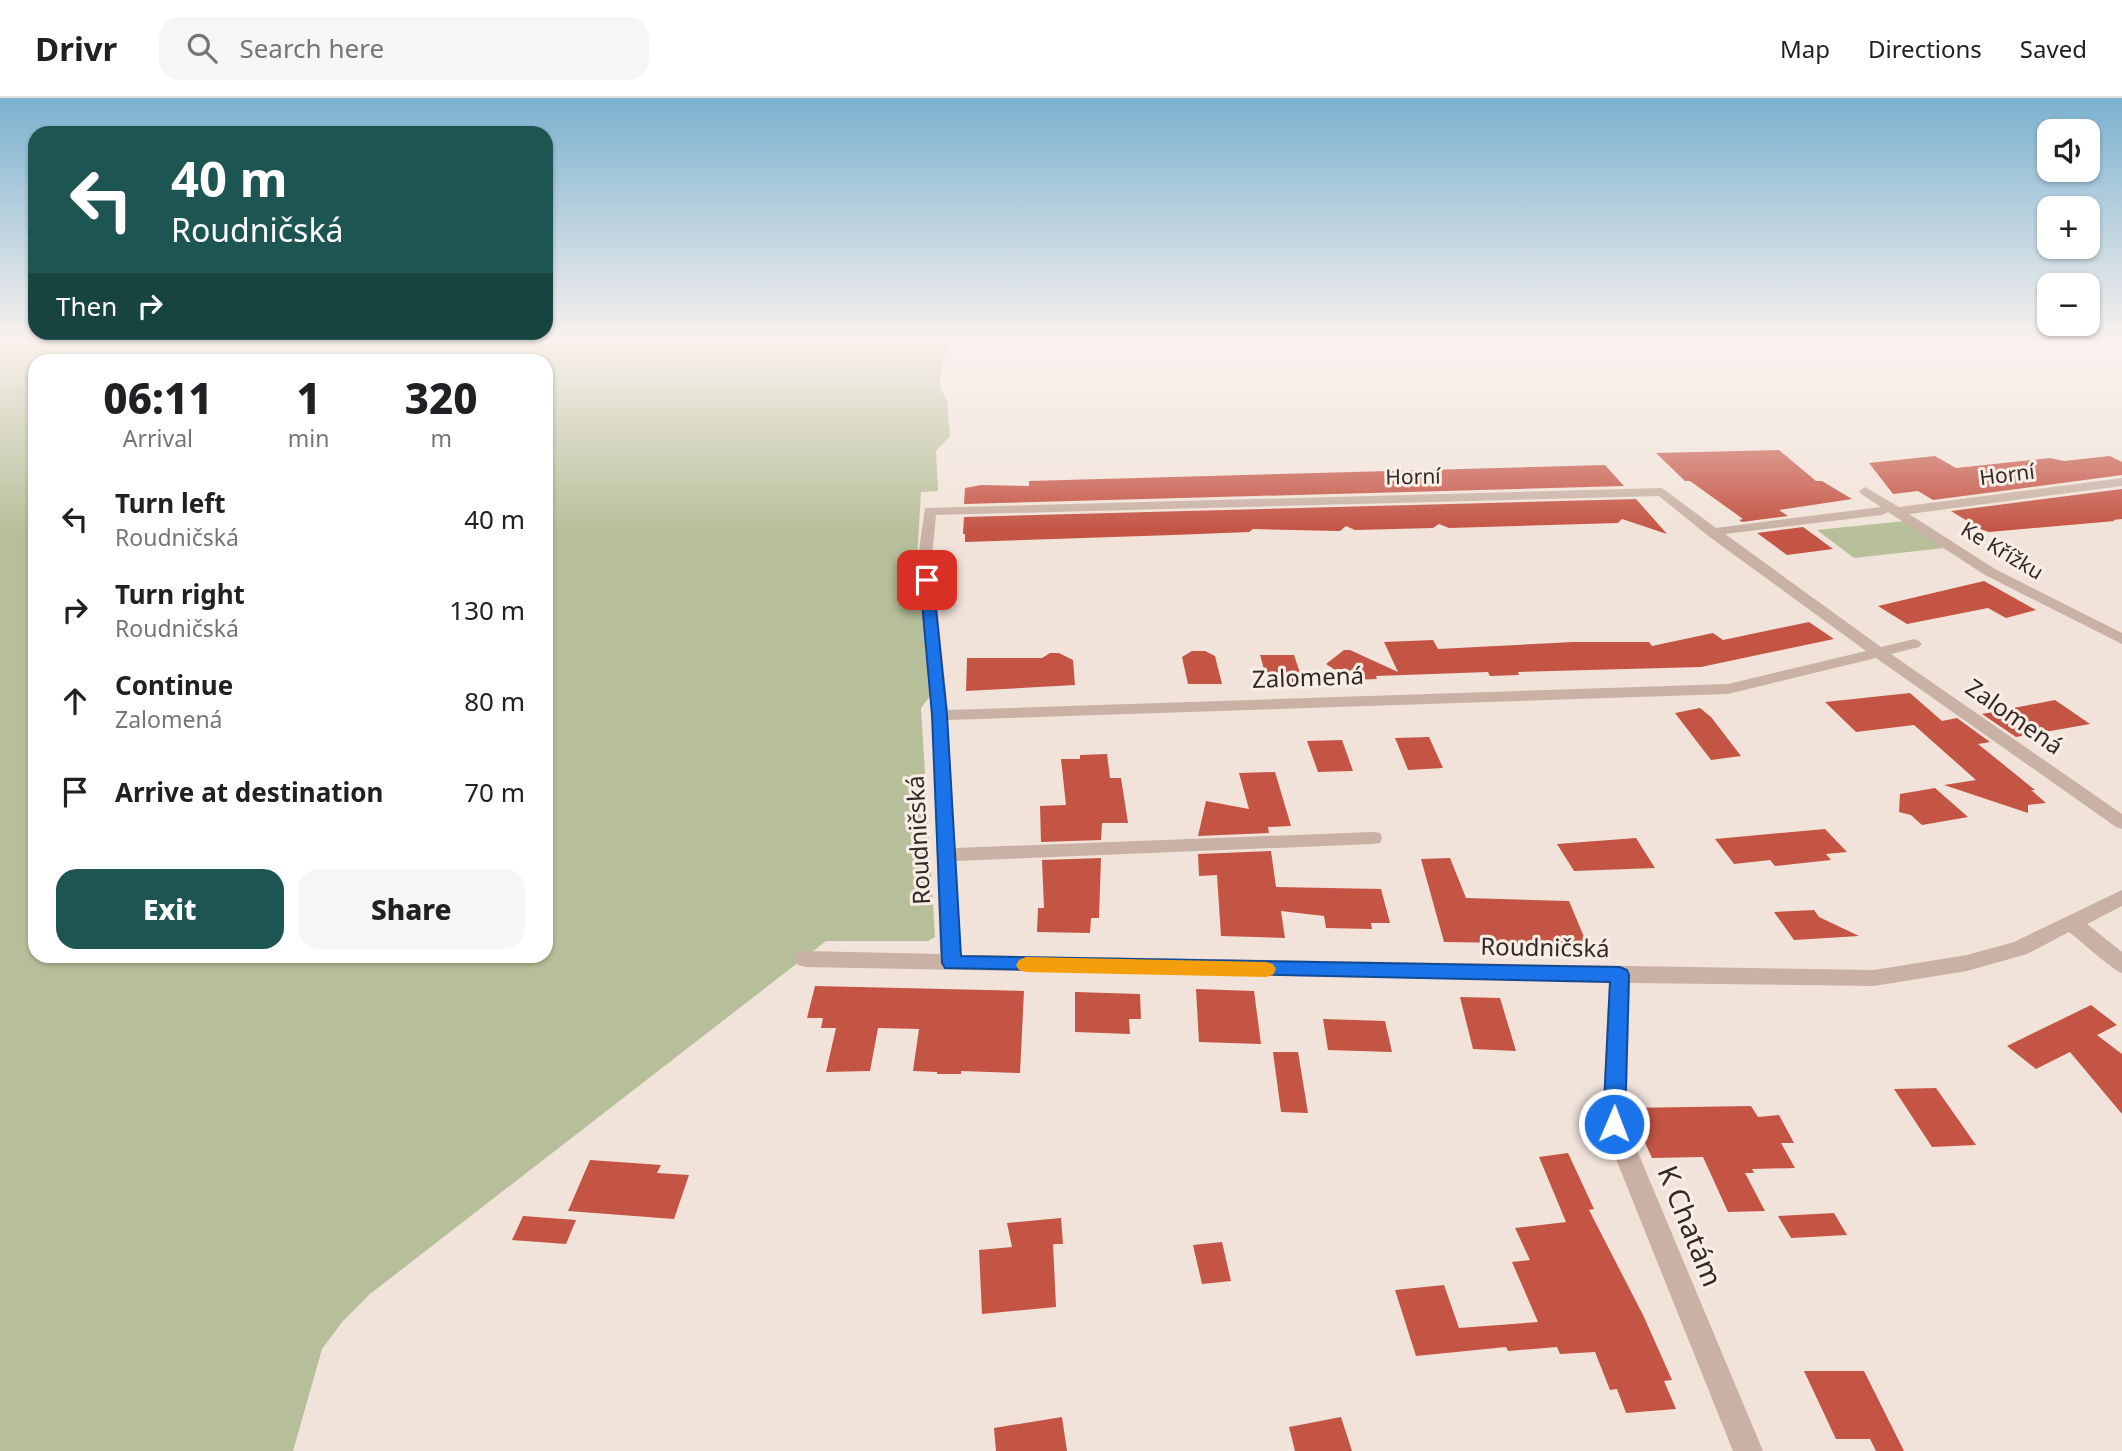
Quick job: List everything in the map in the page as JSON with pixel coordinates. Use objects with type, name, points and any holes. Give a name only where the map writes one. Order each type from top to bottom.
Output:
[{"type":"street","name":"Horní","points":[[1898,511],[2122,481]]},
{"type":"street","name":"Ke Křížku","points":[[1865,491],[1990,572],[2122,639]]},
{"type":"street","name":"Horní","points":[[940,715],[925,557],[930,510],[1662,492],[1712,531]]},
{"type":"street","points":[[1712,531],[1882,512]]},
{"type":"street","name":"Zalomená","points":[[1712,531],[1878,652],[2122,822]]},
{"type":"street","points":[[1878,652],[1914,643]]},
{"type":"street","name":"Zalomená","points":[[940,715],[1728,689],[1878,652]]},
{"type":"street","name":"Roudničská","points":[[940,715],[951,963]]},
{"type":"street","points":[[946,855],[1373,838]]},
{"type":"street","name":"Roudničská","points":[[805,959],[1874,978],[1967,963],[2020,948],[2122,897]]},
{"type":"street","points":[[2070,922],[2108,950],[2122,965]]},
{"type":"street","name":"K Chatám","points":[[1620,975],[1614,1124],[1748,1451]]},
{"type":"green space","points":[[0,405],[28,405],[28,963],[553,963],[553,405],[947,405],[950,436],[936,451],[938,491],[921,492],[917,560],[931,695],[921,708],[935,937],[928,941],[826,941],[370,1294],[343,1321],[322,1349],[293,1451],[0,1451]]},
{"type":"green space","points":[[1904,521],[1944,548],[1854,558],[1817,530]]},
{"type":"building","points":[[1779,450],[1816,481],[1822,481],[1852,499],[1779,510],[1788,516],[1742,522],[1739,520],[1743,519],[1690,481],[1685,481],[1656,453]]},
{"type":"building","points":[[1935,456],[1956,468],[2050,458],[2064,461],[2110,456],[2122,462],[2122,475],[1933,500],[1918,491],[1893,494],[1869,463]]},
{"type":"building","points":[[1605,465],[1624,486],[964,504],[965,488],[981,485],[1029,486],[1029,481]]},
{"type":"building","points":[[2122,489],[2122,519],[2113,520],[2115,521],[1989,532],[1968,525],[1969,522],[1951,511]]},
{"type":"building","points":[[1636,499],[1667,534],[1622,519],[1618,523],[1449,528],[1439,524],[1433,528],[1355,530],[1346,526],[1340,531],[1253,529],[1249,532],[965,542],[963,534],[964,517]]},
{"type":"building","points":[[1803,527],[1833,549],[1787,555],[1757,533]]},
{"type":"building","points":[[1984,581],[2036,610],[2006,618],[1988,608],[1907,624],[1878,606]]},
{"type":"building","points":[[1809,622],[1834,639],[1701,667],[1518,672],[1519,675],[1490,676],[1488,672],[1376,676],[1377,679],[1351,680],[1326,664],[1344,650],[1350,650],[1398,672],[1384,642],[1433,640],[1438,649],[1573,642],[1649,642],[1652,646],[1713,633],[1723,640]]},
{"type":"building","points":[[1192,651],[1205,651],[1215,656],[1222,684],[1188,684],[1182,657]]},
{"type":"building","points":[[1050,653],[1059,653],[1073,660],[1075,685],[966,691],[967,658],[1042,658]]},
{"type":"building","points":[[1260,655],[1294,655],[1303,682],[1268,683]]},
{"type":"building","points":[[1910,693],[1942,721],[1957,718],[1990,742],[1978,744],[2035,790],[2031,790],[2046,803],[2028,805],[2028,813],[1944,785],[1976,780],[1914,725],[1856,732],[1825,702]]},
{"type":"building","points":[[2055,700],[2090,724],[2016,737],[1982,714]]},
{"type":"building","points":[[1700,708],[1711,717],[1741,756],[1711,760],[1675,713]]},
{"type":"building","points":[[1429,737],[1443,768],[1408,770],[1395,738]]},
{"type":"building","points":[[1342,740],[1353,771],[1318,772],[1307,741]]},
{"type":"building","points":[[1107,754],[1110,778],[1121,778],[1128,823],[1102,823],[1101,840],[1041,842],[1040,806],[1066,805],[1061,759]]},
{"type":"building","points":[[1275,772],[1291,826],[1268,827],[1269,833],[1198,836],[1206,801],[1249,809],[1239,773]]},
{"type":"building","points":[[1935,788],[1968,817],[1922,825],[1911,815],[1899,812],[1900,794]]},
{"type":"building","points":[[1825,829],[1847,852],[1826,854],[1831,860],[1775,866],[1770,860],[1734,864],[1715,839]]},
{"type":"building","points":[[1636,838],[1655,868],[1574,871],[1557,844]]},
{"type":"building","points":[[1271,851],[1276,887],[1381,889],[1390,923],[1371,923],[1372,929],[1326,928],[1324,916],[1281,911],[1285,938],[1221,936],[1217,875],[1199,876],[1198,854]]},
{"type":"building","points":[[1101,858],[1099,918],[1091,918],[1090,933],[1037,932],[1038,908],[1044,908],[1042,860]]},
{"type":"building","points":[[1450,858],[1466,898],[1569,901],[1587,944],[1444,942],[1421,859]]},
{"type":"building","points":[[1814,910],[1819,917],[1859,936],[1794,940],[1774,912]]},
{"type":"building","points":[[815,986],[1024,991],[1020,1073],[961,1071],[961,1074],[937,1074],[913,1071],[919,1029],[878,1028],[870,1071],[826,1072],[836,1028],[821,1028],[823,1018],[807,1018]]},
{"type":"building","points":[[1196,989],[1254,991],[1261,1044],[1199,1042]]},
{"type":"building","points":[[1075,992],[1140,994],[1141,1019],[1129,1019],[1130,1034],[1075,1032]]},
{"type":"building","points":[[1460,997],[1500,998],[1516,1051],[1473,1049]]},
{"type":"building","points":[[2091,1005],[2117,1025],[2097,1035],[2122,1054],[2122,1114],[2070,1052],[2036,1069],[2007,1046]]},
{"type":"building","points":[[1323,1019],[1385,1021],[1392,1052],[1328,1050]]},
{"type":"building","points":[[1273,1052],[1298,1052],[1308,1113],[1281,1112]]},
{"type":"building","points":[[1936,1088],[1976,1145],[1932,1147],[1894,1089]]},
{"type":"building","points":[[1751,1106],[1758,1117],[1779,1115],[1794,1143],[1781,1143],[1795,1168],[1752,1169],[1754,1173],[1745,1173],[1765,1211],[1728,1212],[1703,1157],[1652,1158],[1629,1108]]},
{"type":"building","points":[[1568,1153],[1594,1209],[1589,1210],[1644,1317],[1672,1380],[1664,1381],[1676,1409],[1626,1413],[1617,1389],[1610,1390],[1595,1352],[1560,1354],[1557,1347],[1508,1351],[1506,1347],[1416,1356],[1395,1290],[1444,1285],[1459,1328],[1538,1322],[1512,1262],[1530,1260],[1515,1228],[1566,1222],[1539,1157]]},
{"type":"building","points":[[590,1160],[661,1165],[657,1173],[689,1175],[674,1219],[568,1211]]},
{"type":"building","points":[[1834,1213],[1847,1235],[1791,1238],[1778,1216]]},
{"type":"building","points":[[523,1216],[576,1220],[566,1244],[512,1240]]},
{"type":"building","points":[[1061,1218],[1063,1244],[1053,1244],[1056,1307],[982,1314],[979,1250],[1012,1247],[1007,1223]]},
{"type":"building","points":[[1222,1242],[1231,1281],[1202,1284],[1193,1245]]},
{"type":"building","points":[[1804,1371],[1864,1371],[1904,1451],[1876,1451],[1870,1439],[1836,1439]]},
{"type":"building","points":[[1062,1417],[1067,1451],[996,1451],[994,1428]]},
{"type":"building","points":[[1341,1417],[1352,1451],[1295,1451],[1289,1427]]},
{"type":"slow traffic","points":[[1026,965],[1266,969]]},
{"type":"route","points":[[927,580],[940,715],[951,963],[1620,975],[1614,1124]]}]
